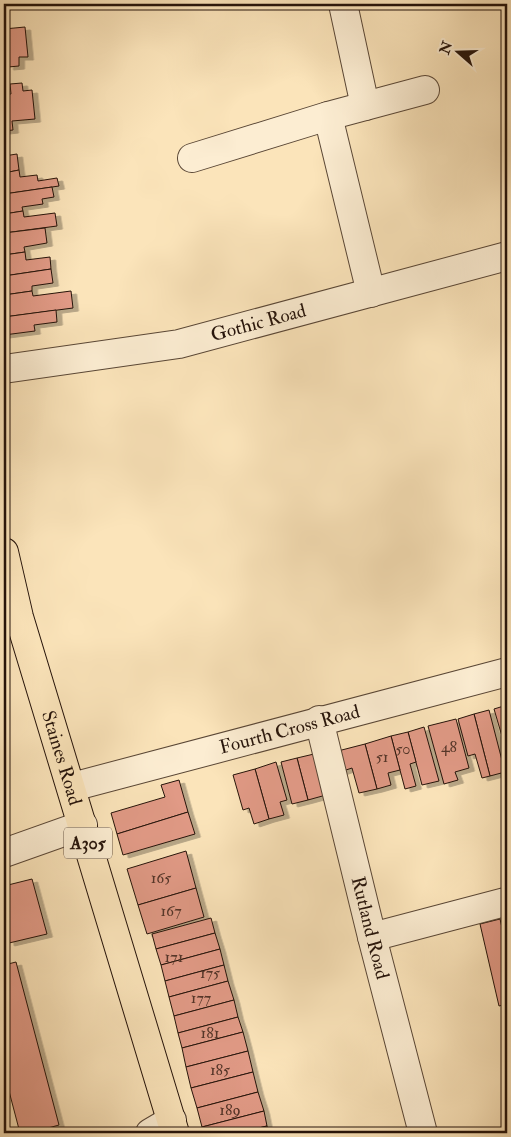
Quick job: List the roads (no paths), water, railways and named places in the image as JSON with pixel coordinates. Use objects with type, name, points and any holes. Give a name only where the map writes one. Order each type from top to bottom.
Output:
[{"type":"main road","name":"Staines Road","points":[[4,552],[20,617],[83,825],[166,1129]]},
{"type":"street","points":[[343,4],[365,106]]},
{"type":"street","points":[[192,158],[328,116],[425,90]]},
{"type":"street","points":[[328,116],[371,293]]},
{"type":"street","name":"Gothic Road","points":[[4,369],[179,344],[507,256]]},
{"type":"street","name":"Fourth Cross Road","points":[[72,787],[319,720],[507,672]]},
{"type":"street","name":"Rutland Road","points":[[319,720],[372,937],[423,1133]]},
{"type":"street","points":[[4,853],[83,825]]},
{"type":"street","points":[[372,937],[505,902]]}]
